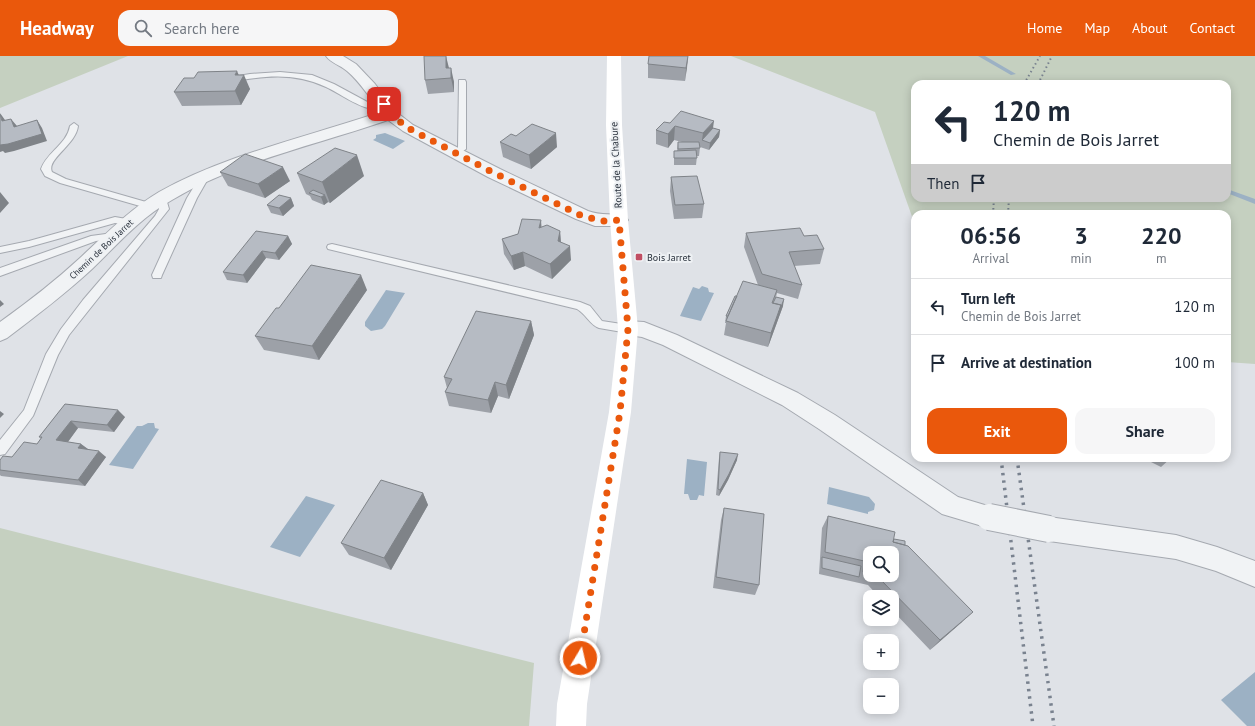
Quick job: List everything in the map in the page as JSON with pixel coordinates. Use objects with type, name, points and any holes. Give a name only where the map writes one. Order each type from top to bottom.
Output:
[{"type":"main road","name":"Route de la Chabure","points":[[571,726],[573,696],[620,412],[628,329],[619,220],[614,125],[614,56]]},
{"type":"street","points":[[333,56],[351,67],[370,87],[387,109],[408,128],[582,216],[603,221],[619,220]]},
{"type":"street","name":"Chemin de Bois Jarret","points":[[0,333],[68,279],[99,252],[113,236],[129,222],[155,204],[204,177],[387,109]]},
{"type":"street","points":[[628,329],[644,330],[670,340],[790,399],[827,422],[951,506],[989,517],[1049,529],[1176,546],[1255,574]]},
{"type":"lane","points":[[227,83],[229,80],[250,76],[280,74],[309,77],[331,86],[370,107],[387,109]]},
{"type":"lane","points":[[456,153],[462,149],[462,82]]},
{"type":"lane","points":[[0,450],[29,412],[52,354],[65,332],[164,209],[164,204],[155,204],[63,180],[48,174],[46,169],[47,163],[51,156],[72,135],[74,126]]},
{"type":"lane","points":[[157,275],[192,198],[204,177]]},
{"type":"lane","points":[[0,250],[20,247],[115,220],[129,222]]},
{"type":"lane","points":[[0,272],[95,238],[113,236]]},
{"type":"lane","points":[[332,247],[580,306],[586,309],[599,324],[628,329]]},
{"type":"green space","points":[[0,56],[128,56],[0,108]]},
{"type":"green space","points":[[731,56],[1255,56],[1255,364],[1231,362],[1231,210],[911,210],[911,214],[875,112]]},
{"type":"green space","points":[[0,528],[534,663],[529,726],[0,726]]},
{"type":"water","points":[[385,133],[405,141],[393,149],[373,140],[376,138],[376,135]]},
{"type":"water","points":[[702,286],[708,288],[709,292],[714,293],[701,321],[680,316],[693,287],[699,289]]},
{"type":"water","points":[[386,290],[405,293],[385,326],[382,329],[371,331],[365,326],[365,322]]},
{"type":"water","points":[[148,423],[154,423],[155,428],[159,429],[133,469],[109,465],[137,426],[142,426]]},
{"type":"water","points":[[687,459],[707,462],[704,496],[699,495],[697,500],[690,500],[688,494],[684,494]]},
{"type":"water","points":[[829,487],[869,497],[875,504],[874,510],[868,512],[868,514],[827,504]]},
{"type":"water","points":[[306,496],[335,505],[300,557],[270,547]]},
{"type":"water","points":[[1255,672],[1255,726],[1247,726],[1221,700]]},
{"type":"building","points":[[424,56],[446,56],[446,68],[451,68],[451,78],[425,80]]},
{"type":"building","points":[[649,56],[688,56],[686,68],[648,64]]},
{"type":"building","points":[[237,71],[235,75],[244,75],[235,91],[174,92],[184,78],[194,78],[198,72]]},
{"type":"building","points":[[681,111],[714,121],[703,133],[675,126],[668,134],[656,130],[664,122],[670,123]]},
{"type":"building","points":[[0,114],[2,121],[11,119],[14,127],[37,120],[42,134],[0,145]]},
{"type":"building","points":[[532,124],[556,133],[529,155],[500,142],[511,134],[516,136]]},
{"type":"building","points":[[713,128],[720,130],[710,143],[702,140]]},
{"type":"building","points":[[678,142],[699,142],[700,148],[678,149]]},
{"type":"building","points":[[335,148],[357,155],[322,182],[297,173]]},
{"type":"building","points":[[696,150],[697,158],[674,158],[674,151]]},
{"type":"building","points":[[245,154],[283,167],[258,184],[220,172]]},
{"type":"building","points":[[697,176],[704,204],[675,205],[671,177]]},
{"type":"building","points":[[313,190],[325,195],[321,197],[309,193]]},
{"type":"building","points":[[279,195],[291,198],[279,208],[267,205]]},
{"type":"building","points":[[522,219],[541,220],[539,228],[547,225],[560,231],[558,241],[570,246],[550,264],[523,252],[511,256],[502,239],[518,234]]},
{"type":"building","points":[[800,228],[804,236],[817,235],[824,249],[789,252],[802,285],[762,274],[746,233]]},
{"type":"building","points":[[256,231],[288,236],[275,253],[262,251],[243,275],[223,272]]},
{"type":"building","points":[[311,265],[361,275],[312,346],[255,336],[276,308],[279,308]]},
{"type":"building","points":[[743,281],[777,290],[772,303],[781,305],[771,333],[726,321]]},
{"type":"building","points":[[735,296],[737,296],[728,316],[726,316]]},
{"type":"building","points":[[776,297],[784,299],[779,312],[781,305],[773,303]]},
{"type":"building","points":[[476,311],[531,321],[506,385],[495,382],[488,400],[445,392],[452,379],[444,377]]},
{"type":"building","points":[[65,404],[118,410],[107,425],[71,421],[56,440],[81,444],[78,448],[99,451],[78,480],[0,470],[0,460],[3,456],[12,457],[24,442],[37,444],[42,437],[39,437]]},
{"type":"building","points":[[720,452],[738,454],[720,490],[718,489]]},
{"type":"building","points":[[381,480],[423,493],[384,558],[341,543]]},
{"type":"building","points":[[724,508],[764,514],[759,585],[716,577]]},
{"type":"building","points":[[828,516],[895,532],[893,542],[908,546],[973,612],[940,640],[899,598],[899,590],[891,590],[883,582],[899,582],[899,546],[863,546],[863,561],[825,552]]},
{"type":"building","points":[[894,539],[905,541],[905,545],[893,542]]},
{"type":"building","points":[[822,557],[861,566],[859,577],[822,568]]},
{"type":"waterway","points":[[981,56],[1013,74]]},
{"type":"waterway","points":[[1231,193],[1255,202]]},
{"type":"railway","points":[[1026,80],[1040,56]]},
{"type":"railway","points":[[1040,80],[1052,56]]},
{"type":"railway","points":[[993,210],[994,202]]},
{"type":"railway","points":[[1008,210],[1009,202]]},
{"type":"railway","points":[[1001,462],[1033,726]]},
{"type":"railway","points":[[1018,462],[1054,726]]},
{"type":"place","name":"Bois Jarret","points":[[639,257]]},
{"type":"route","points":[[384,104],[390,114],[408,128],[494,173],[582,216],[603,221],[619,220],[628,329],[620,412],[580,658]]}]
